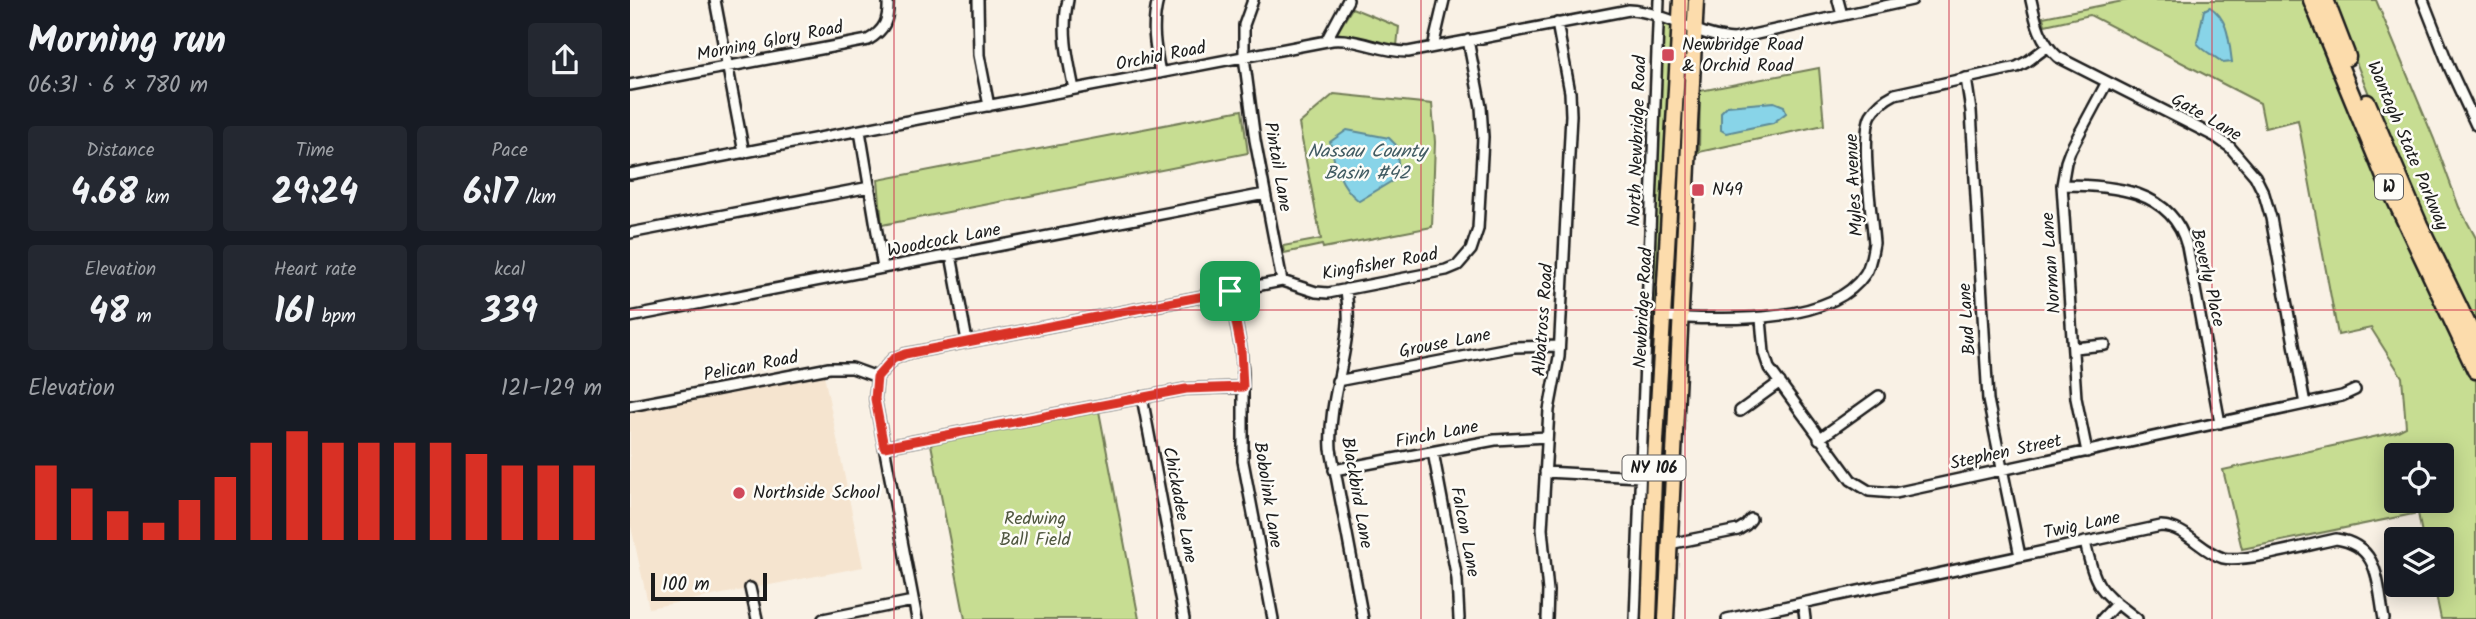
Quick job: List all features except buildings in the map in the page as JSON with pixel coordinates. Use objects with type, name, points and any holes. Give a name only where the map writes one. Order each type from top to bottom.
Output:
[{"type":"highway","name":"Wantagh State Parkway","points":[[2312,0],[2384,175],[2476,370]]},
{"type":"highway","name":"Wantagh State Parkway","points":[[2325,0],[2400,181],[2476,343]]},
{"type":"main road","name":"Newbridge Road","points":[[1666,619],[1681,317],[1687,27],[1681,0]]},
{"type":"main road","name":"Newbridge Road","points":[[1649,619],[1663,317],[1687,27],[1696,0]]},
{"type":"street","points":[[715,0],[744,153]]},
{"type":"street","name":"Morning Glory Road","points":[[630,85],[868,40],[885,27],[889,15],[888,0]]},
{"type":"street","points":[[978,0],[979,55],[989,106]]},
{"type":"street","points":[[1068,0],[1066,35],[1074,89]]},
{"type":"street","points":[[1158,0],[1153,19],[1153,34],[1160,73]]},
{"type":"street","name":"Pintail Lane","points":[[1253,0],[1244,25],[1244,57],[1255,140],[1282,281]]},
{"type":"street","points":[[1326,41],[1348,0]]},
{"type":"street","points":[[1433,47],[1444,0]]},
{"type":"street","name":"North Newbridge Road","points":[[1635,619],[1659,0]]},
{"type":"street","points":[[1838,0],[1842,15]]},
{"type":"street","name":"Orchid Road","points":[[630,174],[1326,41],[1343,40],[1393,52],[1408,52],[1629,10],[1658,14],[1720,39],[1734,39],[1912,0]]},
{"type":"street","points":[[2031,0],[2036,25],[2047,47]]},
{"type":"street","points":[[2423,0],[2476,125]]},
{"type":"street","name":"Albatross Road","points":[[1547,619],[1548,591],[1542,529],[1547,437],[1559,346],[1571,115],[1570,92],[1557,23]]},
{"type":"street","name":"Kingfisher Road","points":[[877,377],[893,359],[905,354],[967,341],[1282,281],[1328,293],[1446,271],[1458,265],[1471,250],[1478,229],[1483,136],[1468,40]]},
{"type":"street","name":"Myles Avenue","points":[[1663,317],[1761,319],[1809,308],[1835,298],[1857,284],[1868,267],[1874,243],[1867,138],[1871,115],[1895,93],[2017,67],[2047,47]]},
{"type":"street","name":"Gate Lane","points":[[2047,47],[2058,57],[2216,137],[2240,156],[2255,176],[2271,218],[2305,404]]},
{"type":"street","name":"Bud Lane","points":[[1966,78],[1971,111],[1988,400],[2020,556]]},
{"type":"street","name":"Norman Lane","points":[[2087,452],[2076,398],[2062,185],[2070,151],[2107,82]]},
{"type":"street","points":[[860,131],[883,268]]},
{"type":"street","name":"Beverly Place","points":[[2062,185],[2095,185],[2127,191],[2155,202],[2177,221],[2187,246],[2220,423]]},
{"type":"street","points":[[630,233],[870,187]]},
{"type":"street","name":"Woodcock Lane","points":[[630,317],[1265,194]]},
{"type":"street","points":[[951,255],[967,341]]},
{"type":"street","name":"Blackbird Lane","points":[[1346,289],[1348,326],[1329,428],[1334,470],[1363,619]]},
{"type":"street","name":"Bobolink Lane","points":[[1230,291],[1241,349],[1244,461],[1273,619]]},
{"type":"street","name":"Stephen Street","points":[[1761,319],[1765,360],[1819,439],[1851,480],[1869,491],[1878,493],[1895,493],[2087,452],[2342,396],[2355,390]]},
{"type":"street","points":[[2074,348],[2105,345]]},
{"type":"street","name":"Grouse Lane","points":[[1338,381],[1514,347],[1559,346]]},
{"type":"street","name":"Pelican Road","points":[[630,406],[829,368],[852,368],[877,377]]},
{"type":"street","points":[[877,377],[875,399],[917,619]]},
{"type":"street","points":[[1740,411],[1780,382]]},
{"type":"street","points":[[884,447],[1186,389],[1243,387]]},
{"type":"street","points":[[1819,439],[1879,396]]},
{"type":"street","name":"Chickadee Lane","points":[[1142,397],[1184,619]]},
{"type":"street","name":"Finch Lane","points":[[1334,470],[1513,437],[1547,437]]},
{"type":"street","name":"Falcon Lane","points":[[1433,452],[1457,579],[1459,619]]},
{"type":"street","points":[[1545,472],[1640,477]]},
{"type":"street","points":[[1670,544],[1738,530],[1751,519]]},
{"type":"street","name":"Twig Lane","points":[[1727,619],[2151,527],[2169,526],[2185,533],[2212,554],[2234,559],[2336,539],[2350,541],[2362,547],[2372,561],[2384,619]]},
{"type":"street","points":[[2085,542],[2096,583],[2137,619]]},
{"type":"street","points":[[750,589],[757,619]]},
{"type":"street","points":[[823,619],[914,601]]},
{"type":"street","points":[[1803,603],[1805,619]]},
{"type":"street","points":[[2102,619],[2117,603]]},
{"type":"shaded area","name":"Northside School","points":[[823,370],[863,567],[649,608],[630,522],[630,407]]},
{"type":"green space","points":[[2128,0],[2308,0],[2429,286],[2476,380],[2476,619],[2441,619],[2436,597],[2454,597],[2454,527],[2421,527],[2418,513],[2242,549],[2223,470],[2396,432],[2406,427],[2402,377],[2371,328],[2338,335],[2298,120],[2265,128],[2260,103],[2090,15],[2045,25],[2043,17]]},
{"type":"green space","points":[[2331,0],[2376,0],[2434,139],[2459,207],[2476,238],[2476,332],[2381,124]]},
{"type":"green space","points":[[1352,8],[1399,27],[1397,46],[1337,33]]},
{"type":"green space","points":[[1661,16],[1677,25],[1648,619],[1637,619]]},
{"type":"green space","points":[[1819,68],[1824,125],[1699,152],[1700,91]]},
{"type":"green space","points":[[1334,94],[1432,104],[1435,142],[1432,227],[1284,253],[1283,246],[1321,239],[1299,124]]},
{"type":"green space","points":[[1242,110],[1248,153],[882,225],[878,180]]},
{"type":"green space","name":"Redwing Ball Field","points":[[1098,406],[1139,619],[965,619],[930,439]]},
{"type":"water","points":[[2210,7],[2225,24],[2232,62],[2223,63],[2197,43],[2204,10]]},
{"type":"water","points":[[1774,102],[1784,106],[1786,113],[1773,123],[1726,133],[1721,130],[1721,112],[1727,106]]},
{"type":"water","name":"Nassau County Basin #42","points":[[1347,130],[1389,138],[1396,145],[1399,171],[1392,181],[1359,201],[1342,182],[1330,142]]},
{"type":"place","name":"Newbridge Road & Orchid Road","points":[[1668,55]]},
{"type":"place","name":"N49","points":[[1698,190]]},
{"type":"place","name":"Northside School","points":[[739,493]]},
{"type":"route","points":[[1230,291],[1241,349],[1243,387],[1186,389],[884,447],[875,399],[877,377],[893,359],[905,354],[1230,291]]}]
